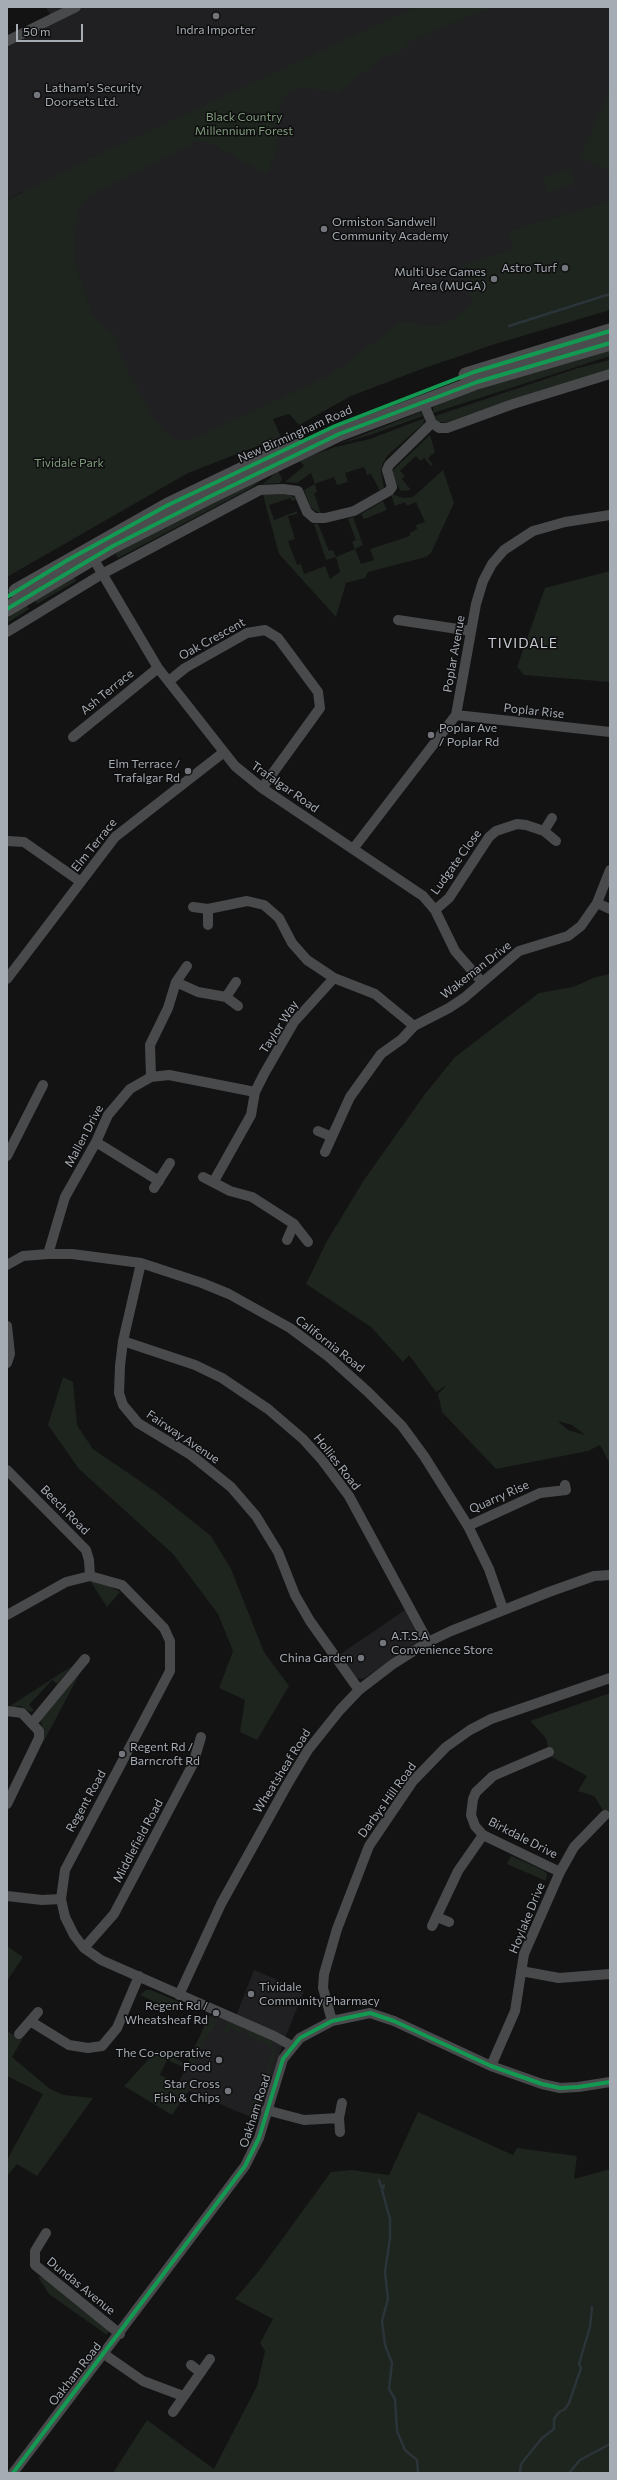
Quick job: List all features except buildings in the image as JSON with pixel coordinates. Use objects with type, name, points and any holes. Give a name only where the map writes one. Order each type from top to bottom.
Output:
[{"type":"highway","name":"New Birmingham Road","points":[[7,609],[90,554],[211,483],[335,426],[474,372],[610,331]]},
{"type":"highway","name":"New Birmingham Road","points":[[7,597],[90,554],[332,438],[477,382],[610,343]]},
{"type":"street","points":[[7,41],[76,7]]},
{"type":"street","points":[[423,402],[432,423],[439,428],[447,428],[513,404],[610,374]]},
{"type":"street","points":[[7,632],[102,574],[260,490],[283,489],[298,491],[307,512],[314,518],[325,518],[354,511],[389,492],[392,487],[387,470],[389,465],[432,423]]},
{"type":"street","name":"Poplar Avenue","points":[[353,849],[456,715],[471,632],[483,581],[492,564],[504,550],[523,536],[549,525],[610,515]]},
{"type":"street","name":"Trafalgar Road","points":[[90,554],[158,668],[235,766],[262,788],[423,896],[435,910],[455,951],[482,982]]},
{"type":"street","points":[[398,620],[471,632]]},
{"type":"street","name":"Oak Crescent","points":[[168,681],[185,668],[247,633],[265,630],[278,638],[318,692],[320,708],[262,788]]},
{"type":"street","name":"Ash Terrace","points":[[73,737],[158,668]]},
{"type":"street","name":"Poplar Rise","points":[[456,715],[610,732]]},
{"type":"street","name":"Elm Terrace","points":[[7,979],[115,837],[126,826],[224,752]]},
{"type":"street","points":[[544,831],[552,818]]},
{"type":"street","name":"Ludgate Close","points":[[435,910],[449,898],[488,837],[496,831],[517,824],[526,825],[544,831],[556,840]]},
{"type":"street","points":[[7,841],[24,842],[81,882]]},
{"type":"street","name":"Wakeman Drive","points":[[325,1152],[330,1136],[350,1097],[374,1062],[402,1039],[414,1026],[449,1008],[519,950],[568,936],[581,926],[597,903],[610,870]]},
{"type":"street","points":[[193,907],[208,909],[247,900],[264,905],[279,918],[292,943],[307,960],[334,978],[374,994],[414,1026]]},
{"type":"street","points":[[597,903],[610,909]]},
{"type":"street","points":[[208,909],[208,925]]},
{"type":"street","points":[[151,1077],[150,1045],[168,1008],[176,982],[187,966]]},
{"type":"street","name":"Taylor Way","points":[[214,1181],[251,1114],[255,1092],[294,1022],[334,978]]},
{"type":"street","points":[[176,982],[198,992],[226,997],[238,1006]]},
{"type":"street","points":[[226,997],[236,982]]},
{"type":"street","name":"Mallen Drive","points":[[48,1254],[61,1206],[96,1142],[108,1115],[130,1089],[151,1077],[176,1076],[255,1092]]},
{"type":"street","points":[[7,1156],[43,1084]]},
{"type":"street","points":[[318,1131],[330,1136]]},
{"type":"street","points":[[96,1142],[156,1185],[170,1163]]},
{"type":"street","points":[[204,1177],[214,1181],[230,1191],[252,1197],[294,1224],[308,1242]]},
{"type":"street","points":[[287,1240],[294,1224]]},
{"type":"street","name":"California Road","points":[[7,1265],[23,1256],[48,1254],[72,1254],[141,1264],[202,1283],[244,1301],[290,1328],[329,1357],[368,1392],[402,1426],[424,1456],[468,1526],[489,1569],[503,1609]]},
{"type":"street","name":"Fairway Avenue","points":[[141,1264],[123,1341],[119,1393],[129,1414],[138,1423],[191,1455],[231,1487],[246,1504],[268,1533],[287,1571],[295,1596],[310,1621],[360,1690]]},
{"type":"street","points":[[7,1326],[10,1354],[7,1362]]},
{"type":"street","name":"Hollies Road","points":[[123,1341],[195,1366],[222,1378],[268,1409],[302,1439],[322,1460],[349,1496],[428,1642]]},
{"type":"street","name":"Beech Road","points":[[7,1470],[86,1550],[89,1560],[90,1576]]},
{"type":"street","name":"Quarry Rise","points":[[468,1526],[540,1493],[566,1491]]},
{"type":"street","name":"Wheatsheaf Road","points":[[179,1995],[220,1904],[287,1785],[308,1750],[340,1710],[360,1690],[378,1674],[428,1642],[503,1609],[594,1576],[610,1575]]},
{"type":"street","name":"Regent Road","points":[[7,1615],[66,1582],[90,1576],[122,1585],[151,1612],[164,1628],[170,1641],[172,1657],[170,1671],[64,1870],[61,1899],[68,1925],[84,1948],[101,1960],[274,2036],[292,2046]]},
{"type":"street","points":[[33,1722],[85,1659]]},
{"type":"street","name":"Darbys Hill Road","points":[[332,2021],[324,1988],[325,1965],[369,1846],[413,1781],[446,1747],[470,1730],[491,1719],[610,1678]]},
{"type":"street","points":[[7,1712],[22,1713],[33,1722],[39,1731],[37,1746],[7,1804]]},
{"type":"street","name":"Middlefield Road","points":[[84,1948],[114,1914],[193,1764],[201,1737]]},
{"type":"street","name":"Birkdale Drive","points":[[549,1752],[493,1776],[476,1792],[473,1799],[471,1815],[475,1826],[483,1835],[560,1872]]},
{"type":"street","name":"Hoylake Drive","points":[[491,2066],[515,2011],[524,1954],[560,1872],[574,1847],[605,1815]]},
{"type":"street","points":[[449,1922],[435,1922],[458,1871],[483,1835]]},
{"type":"street","points":[[7,1896],[42,1900],[61,1899]]},
{"type":"street","points":[[521,1971],[559,1978],[610,1974]]},
{"type":"street","points":[[30,2021],[68,2045],[88,2048],[102,2046],[117,2028],[138,1976]]},
{"type":"street","points":[[20,2034],[38,2012]]},
{"type":"street","name":"Oakham Road","points":[[13,2473],[120,2334],[245,2166],[259,2138],[266,2110],[283,2059],[300,2038],[332,2021],[360,2014],[377,2015],[394,2020],[491,2066],[521,2078],[560,2088],[593,2086],[610,2082]]},
{"type":"street","points":[[340,2132],[339,2118],[342,2103]]},
{"type":"street","points":[[266,2110],[304,2120],[339,2118]]},
{"type":"street","name":"Dundas Avenue","points":[[46,2233],[35,2251],[35,2265],[120,2334]]},
{"type":"street","points":[[104,2354],[143,2381],[183,2396]]},
{"type":"street","points":[[172,2412],[210,2359]]},
{"type":"street","points":[[190,2365],[200,2372]]},
{"type":"shaded area","name":"Ormiston Sandwell Community Academy","points":[[46,7],[610,7],[610,291],[278,409],[147,487],[22,192],[7,200],[7,41],[52,18]]},
{"type":"shaded area","points":[[405,1610],[420,1636],[417,1642],[363,1679],[356,1678],[339,1655]]},
{"type":"shaded area","points":[[254,1970],[304,1991],[283,2043],[260,2121],[177,2086],[216,2007],[236,2016]]},
{"type":"green space","name":"Black Country Millennium Forest","points":[[415,7],[492,7],[412,40],[397,55],[384,55],[339,93],[301,87],[285,95],[277,113],[277,147],[267,175],[207,141],[193,143],[89,195],[78,209],[73,250],[76,267],[91,311],[103,327],[115,334],[118,349],[134,383],[153,416],[164,432],[173,439],[183,441],[201,435],[330,375],[400,323],[411,321],[424,326],[438,325],[453,319],[472,302],[461,265],[513,249],[509,231],[610,201],[610,310],[492,345],[419,370],[351,396],[299,425],[289,414],[273,419],[281,437],[188,473],[7,577],[7,200],[89,159]]},
{"type":"green space","points":[[610,89],[610,170],[580,158]]},
{"type":"green space","points":[[570,168],[575,184],[548,193],[543,177]]},
{"type":"green space","points":[[610,349],[610,356],[433,413],[433,407],[437,404],[531,371]]},
{"type":"green space","points":[[610,360],[610,371],[540,391],[447,422],[438,422],[435,416],[578,368]]},
{"type":"green space","points":[[421,412],[423,416],[370,435],[339,444]]},
{"type":"green space","points":[[425,418],[423,424],[388,455],[383,463],[381,472],[384,487],[380,491],[371,474],[367,475],[364,467],[345,473],[348,482],[337,485],[334,477],[315,484],[311,473],[297,483],[285,482],[304,466],[299,460],[335,447],[370,439]]},
{"type":"green space","points":[[430,435],[435,452],[428,458],[433,465],[431,466],[424,458],[420,461],[416,456],[400,471],[405,476],[402,479],[411,490],[401,491],[392,472]]},
{"type":"green space","points":[[274,470],[251,488],[118,558],[115,553]]},
{"type":"green space","points":[[443,470],[454,503],[431,553],[426,557],[368,572],[365,578],[346,583],[336,617],[279,554],[263,495],[288,494],[297,499],[292,501],[290,498],[269,505],[274,520],[297,511],[297,514],[288,516],[295,539],[288,541],[297,565],[301,564],[304,574],[325,566],[330,579],[340,572],[336,557],[355,549],[361,564],[374,560],[370,549],[410,536],[410,533],[417,529],[416,525],[425,522],[416,502],[407,506],[405,502],[395,506],[391,494],[403,498],[413,497]]},
{"type":"green space","points":[[278,471],[282,479],[280,483],[263,484]]},
{"type":"green space","points":[[315,484],[317,492],[314,493],[321,514],[311,508],[304,490]]},
{"type":"green space","points":[[383,501],[387,510],[364,519],[361,514]]},
{"type":"green space","points":[[353,517],[363,545],[355,549],[352,542],[356,540],[348,519]]},
{"type":"green space","points":[[314,524],[318,524],[329,551],[333,550],[336,557],[326,560]]},
{"type":"green space","points":[[610,571],[610,682],[524,675],[517,667],[545,588]]},
{"type":"green space","points":[[73,575],[76,581],[37,604],[34,598]]},
{"type":"green space","points":[[25,603],[29,609],[7,623],[7,614]]},
{"type":"green space","points":[[610,974],[610,1464],[600,1445],[588,1451],[496,1469],[442,1412],[438,1394],[447,1385],[436,1392],[409,1355],[403,1362],[371,1327],[306,1284],[327,1241],[364,1180],[425,1094],[455,1057],[539,993],[573,987],[596,977]],"holes":[[[558,1421],[572,1425],[585,1435],[568,1430]]]},
{"type":"green space","points":[[63,1377],[73,1382],[77,1425],[93,1449],[156,1492],[211,1536],[231,1569],[264,1652],[289,1686],[257,1740],[240,1732],[245,1700],[219,1688],[233,1651],[218,1614],[173,1554],[79,1469],[48,1425]]},
{"type":"green space","points":[[100,1581],[120,1592],[107,1607],[91,1582]]},
{"type":"green space","points":[[72,1666],[57,1684],[52,1680],[29,1705],[34,1710],[31,1712],[20,1706],[7,1708]]},
{"type":"green space","points":[[80,1673],[44,1741],[44,1730],[39,1719]]},
{"type":"green space","points":[[610,1693],[610,1816],[607,1817],[594,1796],[578,1791],[587,1776],[550,1756],[546,1738],[530,1721]]},
{"type":"green space","points":[[511,1856],[543,1870],[547,1874],[546,1881],[507,1864]]},
{"type":"green space","points":[[7,1946],[23,1957],[7,1981]]},
{"type":"green space","points":[[146,1990],[151,1990],[179,2002],[175,2012],[140,1995]]},
{"type":"green space","points":[[209,2016],[218,2019],[216,2025],[207,2036],[192,2067],[183,2067],[167,2060],[160,2075],[190,2089],[172,2115],[124,2086],[157,2050],[187,2064]]},
{"type":"green space","points":[[230,2021],[244,2026],[241,2033],[230,2028],[227,2034],[225,2032],[227,2023]]},
{"type":"green space","points":[[248,2027],[270,2039],[276,2051],[257,2119],[248,2115],[257,2093],[260,2093],[272,2052],[268,2045],[245,2034]]},
{"type":"green space","points":[[7,2031],[22,2040],[12,2057],[50,2089],[64,2095],[93,2098],[37,2176],[17,2164],[7,2176],[7,2160],[43,2094],[7,2076]]},
{"type":"green space","points":[[418,2112],[513,2155],[517,2148],[577,2156],[574,2179],[610,2169],[610,2473],[113,2473],[147,2420],[214,2469],[257,2386],[265,2351],[260,2343],[273,2319],[235,2299],[258,2272],[331,2172],[351,2170],[389,2175]]},
{"type":"green space","points":[[38,2277],[43,2277],[109,2329],[107,2335],[49,2294]]},
{"type":"waterway","points":[[509,326],[610,294]]},
{"type":"waterway","points":[[379,2180],[382,2189]]},
{"type":"waterway","points":[[384,2185],[382,2190],[390,2219],[390,2238],[385,2272],[388,2299],[382,2321],[385,2345],[392,2363],[389,2389],[395,2399],[397,2431],[405,2450],[417,2460],[418,2473]]},
{"type":"waterway","points":[[520,2473],[521,2464],[542,2438],[554,2429],[554,2419],[569,2403],[581,2368],[579,2364],[590,2327],[592,2307]]},
{"type":"waterway","points":[[569,2473],[580,2460],[610,2444]]},
{"type":"cycle path","points":[[7,597],[66,561],[168,505],[335,426],[474,372],[610,331]]},
{"type":"cycle path","points":[[7,609],[113,546],[211,496],[339,434],[477,382],[610,343]]},
{"type":"cycle path","points":[[13,2473],[245,2166],[259,2138],[283,2059],[300,2038],[332,2021],[370,2013],[394,2021],[491,2066],[542,2084],[560,2088],[610,2082]]},
{"type":"place","name":"Indra Importer","points":[[216,16]]},
{"type":"place","name":"Latham's Security Doorsets Ltd.","points":[[37,95]]},
{"type":"place","name":"Ormiston Sandwell Community Academy","points":[[324,229]]},
{"type":"place","name":"Astro Turf","points":[[565,268]]},
{"type":"place","name":"Multi Use Games Area (MUGA)","points":[[494,279]]},
{"type":"place","name":"Poplar Ave / Poplar Rd","points":[[431,735]]},
{"type":"place","name":"Elm Terrace / Trafalgar Rd","points":[[188,771]]},
{"type":"place","name":"A.T.S.A Convenience Store","points":[[383,1643]]},
{"type":"place","name":"China Garden","points":[[361,1658]]},
{"type":"place","name":"Regent Rd / Barncroft Rd","points":[[122,1754]]},
{"type":"place","name":"Tividale Community Pharmacy","points":[[251,1994]]},
{"type":"place","name":"Regent Rd / Wheatsheaf Rd","points":[[216,2013]]},
{"type":"place","name":"The Co-operative Food","points":[[219,2060]]},
{"type":"place","name":"Star Cross Fish & Chips","points":[[228,2091]]},
{"type":"district","name":"TIVIDALE","points":[[523,643]]},
{"type":"park label","name":"Tividale Park","points":[[69,463]]}]
